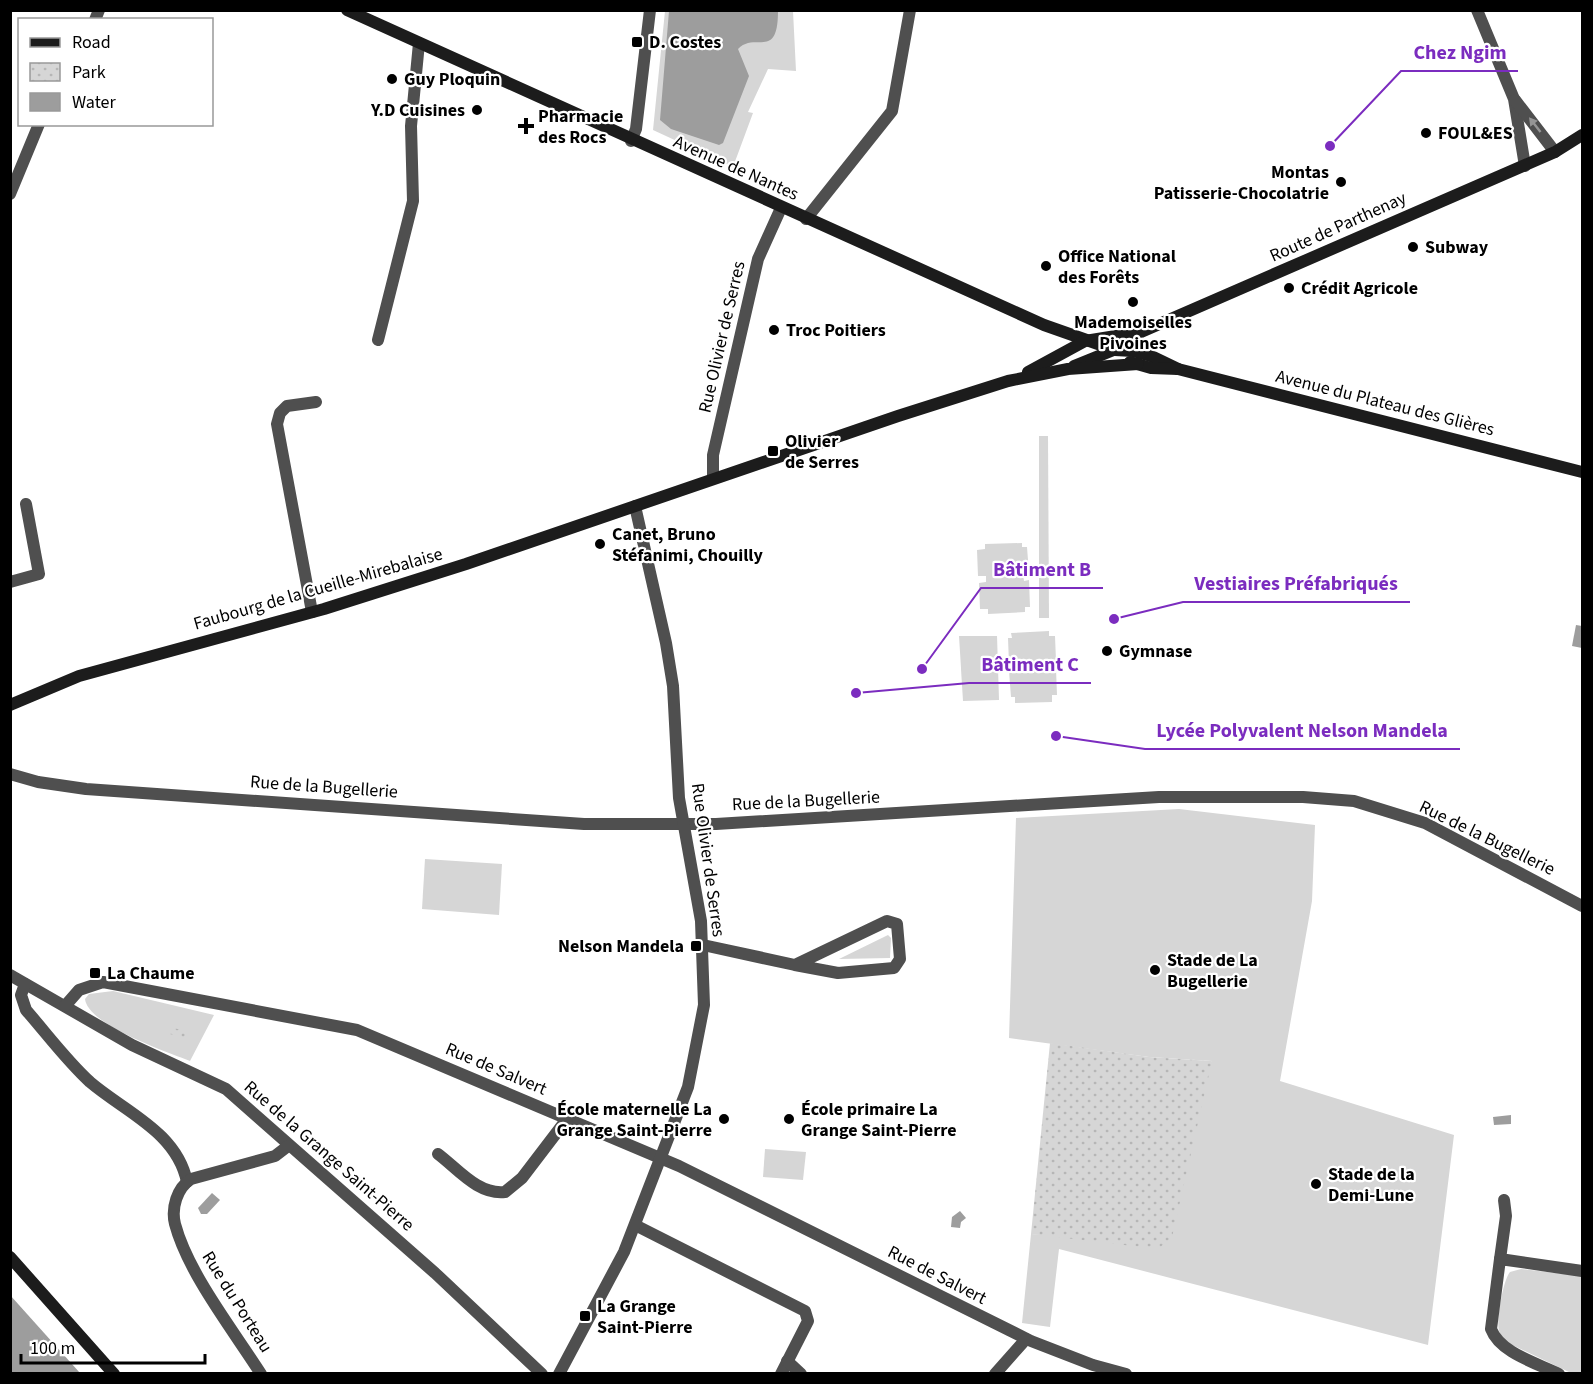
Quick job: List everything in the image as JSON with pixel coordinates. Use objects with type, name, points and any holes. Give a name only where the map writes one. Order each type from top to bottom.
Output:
[{"type":"main road","name":"Avenue de Nantes","points":[[347,10],[631,141],[1044,326],[1115,350]]},
{"type":"main road","name":"Route de Parthenay","points":[[1115,350],[1136,334],[1525,166],[1555,152],[1582,135]]},
{"type":"main road","name":"Route de Parthenay","points":[[1555,152],[1582,146]]},
{"type":"main road","name":"Route de Parthenay","points":[[1085,341],[1136,334]]},
{"type":"main road","points":[[1008,381],[1047,363],[1085,341]]},
{"type":"main road","points":[[1068,369],[1115,350]]},
{"type":"main road","name":"Avenue du Plateau des Glières","points":[[1115,350],[1138,364],[1151,368],[1178,369]]},
{"type":"main road","name":"Avenue du Plateau des Glières","points":[[1115,350],[1134,351],[1151,356],[1178,369],[1582,472]]},
{"type":"main road","points":[[713,478],[1008,381],[1068,369],[1138,364]]},
{"type":"main road","name":"Faubourg de la Cueille-Mirebalaise","points":[[10,705],[79,676],[312,612],[458,567],[713,478]]},
{"type":"main road","points":[[10,1257],[114,1374]]},
{"type":"street","points":[[631,141],[636,129],[650,10]]},
{"type":"street","points":[[806,219],[892,111],[910,10]]},
{"type":"street","points":[[1477,10],[1514,99],[1525,166]]},
{"type":"street","points":[[378,339],[413,201],[411,126],[418,43]]},
{"type":"street","points":[[1514,99],[1555,152]]},
{"type":"street","points":[[10,194],[38,126]]},
{"type":"street","name":"Rue Olivier de Serres","points":[[713,478],[713,455],[758,259],[781,208]]},
{"type":"street","points":[[312,612],[277,424],[280,413],[287,406],[316,402]]},
{"type":"street","points":[[10,582],[39,574],[26,504]]},
{"type":"street","name":"Rue Olivier de Serres","points":[[559,1374],[607,1288],[635,1225],[688,1088],[704,1005],[701,921],[679,798],[674,686],[634,506]]},
{"type":"street","name":"Rue de la Bugellerie","points":[[10,774],[38,782],[86,789],[584,824],[683,825],[987,810],[1159,797],[1303,797],[1354,801],[1425,823],[1582,906]]},
{"type":"street","points":[[703,945],[795,965],[838,973],[894,968],[900,959],[897,924],[887,921],[795,965]]},
{"type":"street","name":"Rue de la Grange Saint-Pierre","points":[[10,975],[132,1045],[226,1089],[435,1274],[542,1374]]},
{"type":"street","name":"Rue de Salvert","points":[[65,1006],[79,990],[103,982],[195,1001],[343,1026],[660,1158],[1091,1369],[1126,1374]]},
{"type":"street","points":[[26,984],[21,995],[27,1010],[90,1082],[154,1130],[171,1147],[182,1162],[187,1182],[275,1156],[288,1146]]},
{"type":"street","points":[[438,1154],[480,1188],[489,1192],[505,1192],[522,1178],[567,1119]]},
{"type":"street","name":"Rue du Porteau","points":[[187,1182],[177,1197],[174,1210],[175,1223],[189,1262],[261,1374]]},
{"type":"street","points":[[1504,1200],[1506,1216],[1491,1329],[1494,1339],[1558,1374]]},
{"type":"street","points":[[635,1225],[805,1311],[808,1321],[781,1374]]},
{"type":"street","points":[[1500,1259],[1582,1271]]},
{"type":"street","points":[[995,1374],[1026,1339]]},
{"type":"street","points":[[787,1361],[801,1374]]},
{"type":"green space","points":[[665,11],[793,11],[796,71],[768,69],[748,112],[753,113],[733,167],[653,130]]},
{"type":"green space","points":[[1039,436],[1048,436],[1049,618],[1039,618]]},
{"type":"green space","points":[[1022,543],[1022,547],[1027,547],[1029,573],[1023,574],[1024,581],[1029,580],[1030,607],[1025,607],[1025,612],[988,614],[988,609],[980,609],[979,583],[986,582],[986,576],[978,576],[977,550],[985,549],[985,544]]},
{"type":"green space","points":[[1049,631],[1049,636],[1055,636],[1056,661],[1050,662],[1051,669],[1056,669],[1057,695],[1052,695],[1052,702],[1015,703],[1015,697],[1011,697],[1009,671],[1013,670],[1013,664],[1009,664],[1008,638],[1012,638],[1011,633]]},
{"type":"green space","points":[[959,636],[997,636],[999,700],[963,701]]},
{"type":"green space","points":[[1179,809],[1315,825],[1312,901],[1280,1081],[1454,1135],[1428,1345],[1059,1249],[1050,1327],[1022,1323],[1031,1234],[1049,1235],[1212,1061],[1149,1057],[1009,1038],[1016,818]]},
{"type":"green space","points":[[425,859],[502,864],[499,915],[422,909]]},
{"type":"green space","points":[[888,935],[891,938],[890,958],[839,959]]},
{"type":"green space","points":[[113,991],[214,1015],[190,1061],[113,1028],[89,1009],[85,999],[89,994]]},
{"type":"green space","points":[[168,1027],[192,1032],[189,1039],[166,1033]]},
{"type":"green space","points":[[1050,1043],[1149,1057],[1212,1061],[1172,1237],[1158,1249],[1031,1234]]},
{"type":"green space","points":[[765,1149],[806,1152],[803,1180],[763,1177]]},
{"type":"green space","points":[[1521,1269],[1582,1276],[1582,1373],[1571,1373],[1508,1343],[1501,1335],[1498,1319],[1507,1276],[1510,1272]]},
{"type":"water","points":[[669,11],[778,11],[777,26],[770,40],[751,42],[738,49],[749,76],[723,143],[719,145],[671,129],[660,120]]},
{"type":"water","points":[[1576,625],[1582,626],[1582,648],[1572,646]]},
{"type":"water","points":[[1511,1115],[1511,1124],[1494,1125],[1493,1117]]},
{"type":"water","points":[[212,1193],[220,1200],[207,1214],[201,1214],[198,1208]]},
{"type":"water","points":[[960,1211],[966,1218],[961,1222],[960,1228],[951,1227],[952,1217]]},
{"type":"water","points":[[10,1295],[80,1373],[11,1373]]},
{"type":"place","name":"D. Costes","points":[[637,42]]},
{"type":"place","name":"Guy Ploquin","points":[[392,79]]},
{"type":"place","name":"Y.D Cuisines","points":[[477,110]]},
{"type":"place","name":"Pharmacie des Rocs","points":[[526,126]]},
{"type":"place","name":"FOUL&ES","points":[[1426,133]]},
{"type":"place","name":"Chez Ngim","points":[[1330,146]]},
{"type":"place","name":"Montas Patisserie-Chocolatrie","points":[[1341,182]]},
{"type":"place","name":"Subway","points":[[1413,247]]},
{"type":"place","name":"Office National des Forêts","points":[[1046,266]]},
{"type":"place","name":"Crédit Agricole","points":[[1289,288]]},
{"type":"place","name":"Mademoiselles Pivoines","points":[[1133,302]]},
{"type":"place","name":"Troc Poitiers","points":[[774,330]]},
{"type":"place","name":"Olivier de Serres","points":[[773,451]]},
{"type":"place","name":"Canet, Bruno Stéfanimi, Chouilly","points":[[600,544]]},
{"type":"place","name":"Vestiaires Préfabriqués","points":[[1114,619]]},
{"type":"place","name":"Gymnase","points":[[1107,651]]},
{"type":"place","name":"Bâtiment B","points":[[922,669]]},
{"type":"place","name":"Bâtiment C","points":[[856,693]]},
{"type":"place","name":"Lycée Polyvalent Nelson Mandela","points":[[1056,736]]},
{"type":"place","name":"Nelson Mandela","points":[[696,946]]},
{"type":"place","name":"Stade de La Bugellerie","points":[[1155,970]]},
{"type":"place","name":"La Chaume","points":[[95,973]]},
{"type":"place","name":"École maternelle La Grange Saint-Pierre","points":[[724,1119]]},
{"type":"place","name":"École primaire La Grange Saint-Pierre","points":[[789,1119]]},
{"type":"place","name":"Stade de la Demi-Lune","points":[[1316,1184]]},
{"type":"place","name":"La Grange Saint-Pierre","points":[[585,1316]]}]
